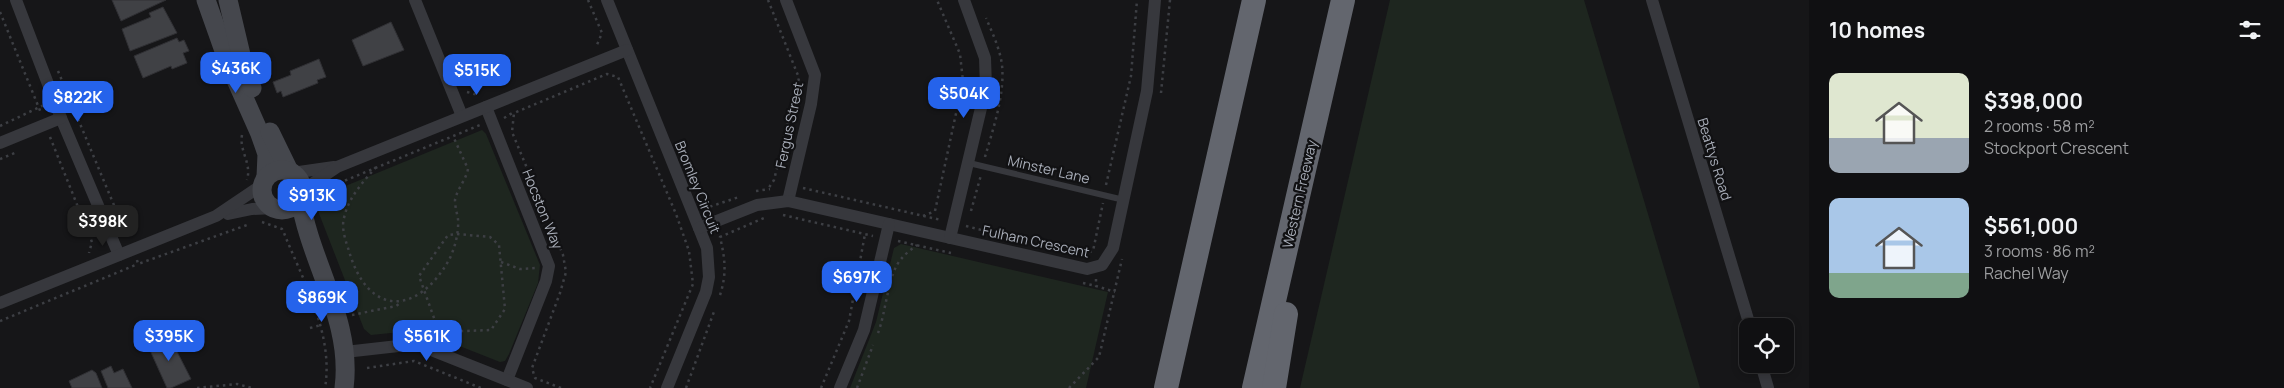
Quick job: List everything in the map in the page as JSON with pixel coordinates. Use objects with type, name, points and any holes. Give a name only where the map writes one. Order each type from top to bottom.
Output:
[{"type":"highway","points":[[1166,388],[1254,0]]},
{"type":"highway","name":"Western Freeway","points":[[1254,388],[1343,0]]},
{"type":"highway","points":[[1274,388],[1321,98]]},
{"type":"street","points":[[16,0],[54,101],[119,255]]},
{"type":"street","points":[[206,0],[228,62],[262,141],[266,154],[264,181],[266,201],[274,214]]},
{"type":"street","points":[[228,0],[248,77],[277,150],[291,172],[299,180],[300,197],[315,257],[338,319],[345,352],[344,388]]},
{"type":"street","points":[[415,0],[462,116]]},
{"type":"street","name":"Bromley Circuit","points":[[607,0],[700,228],[710,263],[706,292],[667,388]]},
{"type":"street","name":"Fergus Street","points":[[786,0],[815,75],[811,104],[788,201]]},
{"type":"street","points":[[950,238],[986,88],[986,74],[979,38],[964,0]]},
{"type":"street","name":"Fulham Crescent","points":[[700,228],[757,205],[788,201],[1087,269],[1096,268],[1109,258],[1124,200],[1147,91],[1155,0]]},
{"type":"street","name":"Beattys Road","points":[[1652,0],[1748,318]]},
{"type":"street","points":[[274,214],[291,207],[306,188],[337,167],[627,50]]},
{"type":"street","name":"Hocston Way","points":[[486,107],[548,266],[546,282],[507,380]]},
{"type":"street","points":[[0,143],[61,118]]},
{"type":"street","points":[[216,216],[277,170],[291,172],[337,167]]},
{"type":"street","points":[[0,303],[216,216],[252,209],[274,214],[294,225],[315,257]]},
{"type":"street","points":[[840,388],[864,330],[889,224]]},
{"type":"street","points":[[345,352],[416,344],[526,388]]},
{"type":"street","points":[[1764,373],[1768,388]]},
{"type":"lane","name":"Minster Lane","points":[[969,163],[1124,200]]},
{"type":"path","points":[[588,0],[602,33],[598,46],[590,50]]},
{"type":"path","points":[[768,0],[799,78],[774,180],[768,189]]},
{"type":"path","points":[[878,334],[885,316],[892,276],[901,259],[917,245],[922,216],[935,211],[963,81],[960,54],[938,0]]},
{"type":"path","points":[[58,69],[138,264]]},
{"type":"path","points":[[514,113],[607,74],[618,77],[676,214],[693,266],[694,284],[650,388]]},
{"type":"path","points":[[466,92],[477,96],[486,92]]},
{"type":"path","points":[[0,126],[68,94]]},
{"type":"path","points":[[335,185],[492,121]]},
{"type":"path","points":[[310,328],[338,319],[396,306],[429,287],[449,259],[457,234],[456,200],[468,169],[453,136]]},
{"type":"path","points":[[376,167],[350,201],[343,218],[344,232],[353,263],[367,287],[387,300],[403,302]]},
{"type":"path","points":[[775,213],[865,234],[849,321],[821,388]]},
{"type":"path","points":[[274,214],[284,233],[320,325],[326,349],[325,388]]},
{"type":"path","points":[[686,388],[724,283],[726,260],[720,237],[766,217]]},
{"type":"path","points":[[0,321],[138,264],[253,223]]},
{"type":"path","points":[[448,234],[494,239],[499,245],[501,262],[505,312],[491,330],[439,332],[418,276],[448,234]]},
{"type":"path","points":[[501,262],[520,269],[548,266]]},
{"type":"path","points":[[1096,268],[1096,286],[1115,292]]},
{"type":"path","points":[[857,388],[874,343]]},
{"type":"path","points":[[367,368],[414,361],[481,388]]},
{"type":"path","points":[[197,388],[237,384],[252,388]]},
{"type":"shaded area","points":[[1390,0],[1584,0],[1700,388],[1300,388]]},
{"type":"shaded area","points":[[482,130],[486,134],[540,265],[538,283],[509,354],[505,361],[500,362],[424,332],[411,331],[371,335],[364,329],[318,211],[321,196]]},
{"type":"shaded area","points":[[901,244],[1108,292],[1086,388],[850,388],[876,322],[894,248]]},
{"type":"building","points":[[112,0],[166,0],[121,21]]},
{"type":"building","points":[[163,7],[177,33],[130,51],[122,29],[151,17],[149,13]]},
{"type":"building","points":[[391,22],[404,50],[363,66],[352,40]]},
{"type":"building","points":[[177,38],[179,42],[184,40],[189,51],[183,53],[187,63],[172,69],[171,66],[143,78],[134,56]]},
{"type":"building","points":[[319,59],[326,77],[317,80],[318,83],[283,97],[281,91],[277,93],[273,82],[291,75],[290,71]]},
{"type":"building","points":[[167,332],[191,379],[171,388],[167,388],[149,348],[159,343],[156,338]]},
{"type":"building","points":[[111,366],[114,373],[123,369],[132,388],[108,388],[101,371]]},
{"type":"building","points":[[92,370],[96,373],[102,388],[72,388],[69,381]]}]
